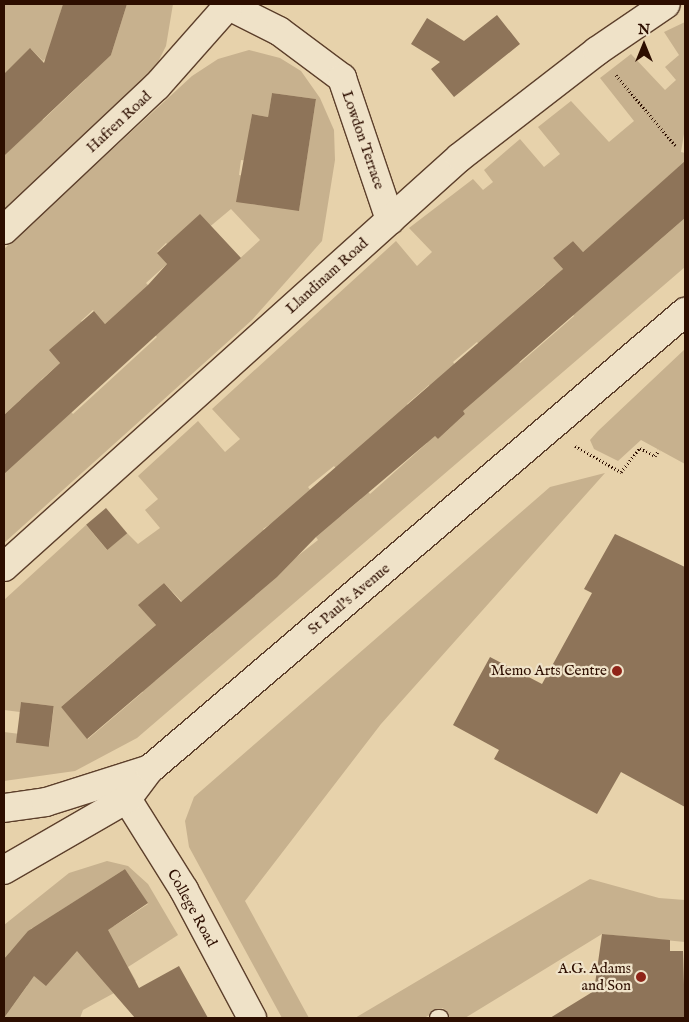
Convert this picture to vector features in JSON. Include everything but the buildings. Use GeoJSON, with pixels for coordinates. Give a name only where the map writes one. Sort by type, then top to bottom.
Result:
{"type":"FeatureCollection","features":[{"type":"Feature","properties":{"kind":"street","name":"Llandinam Road"},"geometry":{"type":"LineString","coordinates":[[4,567],[460,157],[597,51],[666,4]]}},
{"type":"Feature","properties":{"kind":"street","name":"Lowdon Terrace"},"geometry":{"type":"LineString","coordinates":[[226,5],[279,31],[342,78],[390,220]]}},
{"type":"Feature","properties":{"kind":"street","name":"Hafren Road"},"geometry":{"type":"LineString","coordinates":[[4,230],[157,86],[226,5]]}},
{"type":"Feature","properties":{"kind":"street","name":"St Paul's Avenue"},"geometry":{"type":"LineString","coordinates":[[4,870],[127,799],[150,769],[685,312]]}},
{"type":"Feature","properties":{"kind":"street"},"geometry":{"type":"LineString","coordinates":[[4,808],[46,802],[150,769]]}},
{"type":"Feature","properties":{"kind":"street","name":"College Road"},"geometry":{"type":"LineString","coordinates":[[127,799],[184,890],[252,1018]]}},
{"type":"Feature","properties":{"kind":"path"},"geometry":{"type":"LineString","coordinates":[[597,51],[675,145]]}},
{"type":"Feature","properties":{"kind":"path"},"geometry":{"type":"LineString","coordinates":[[581,449],[621,472],[640,448],[655,456],[658,450]]}},
{"type":"Feature","properties":{"kind":"shaded area"},"geometry":{"type":"Polygon","coordinates":[[[4,4],[63,4],[60,14],[111,55],[127,4],[173,4],[166,46],[155,68],[133,95],[4,219],[4,156],[32,129],[4,99],[4,4]],[[31,49],[13,89],[43,120],[86,79],[56,49],[43,61],[31,49]]]}},
{"type":"Feature","properties":{"kind":"shaded area"},"geometry":{"type":"Polygon","coordinates":[[[685,22],[685,128],[681,152],[685,153],[685,171],[680,166],[626,214],[654,245],[685,218],[685,267],[137,738],[75,771],[4,781],[4,732],[20,734],[19,743],[49,746],[54,706],[21,702],[20,712],[4,710],[4,600],[86,525],[107,550],[127,533],[138,544],[160,528],[145,510],[158,499],[138,476],[198,421],[225,452],[240,439],[212,409],[396,241],[417,266],[432,252],[409,228],[473,179],[483,190],[493,182],[484,170],[520,139],[544,167],[560,154],[538,127],[571,101],[609,142],[634,121],[600,78],[631,54],[665,90],[676,80],[665,67],[679,55],[664,32],[685,22]],[[616,223],[583,252],[573,241],[553,258],[563,269],[558,274],[586,304],[616,223]],[[545,284],[492,332],[520,363],[574,316],[545,284]],[[477,342],[453,362],[458,369],[434,391],[429,385],[407,404],[438,439],[465,414],[458,406],[505,374],[477,342]],[[401,413],[343,463],[370,494],[427,443],[401,413]],[[334,466],[308,487],[315,496],[263,529],[290,562],[318,540],[311,530],[342,515],[361,499],[334,466]],[[164,583],[139,605],[156,625],[127,650],[155,681],[212,633],[164,583]],[[115,660],[61,707],[88,739],[143,692],[115,660]]]}},
{"type":"Feature","properties":{"kind":"shaded area"},"geometry":{"type":"Polygon","coordinates":[[[249,50],[280,58],[301,71],[320,98],[334,130],[335,160],[322,241],[252,320],[4,543],[4,473],[50,428],[21,399],[4,415],[4,249],[192,76],[218,59],[249,50]],[[272,93],[268,117],[252,114],[249,132],[260,162],[241,160],[239,175],[255,178],[251,204],[299,210],[316,99],[272,93]],[[231,209],[177,254],[166,243],[157,252],[167,264],[146,283],[177,316],[260,240],[231,209]],[[126,305],[105,324],[93,310],[81,321],[92,333],[50,350],[60,363],[41,380],[73,414],[157,337],[126,305]]]}},
{"type":"Feature","properties":{"kind":"shaded area"},"geometry":{"type":"Polygon","coordinates":[[[685,349],[685,464],[641,440],[618,461],[594,449],[590,440],[598,431],[685,349]]]}},
{"type":"Feature","properties":{"kind":"shaded area"},"geometry":{"type":"Polygon","coordinates":[[[605,473],[381,724],[245,901],[309,1018],[282,1018],[189,847],[185,821],[194,797],[550,487],[605,473]]]}},
{"type":"Feature","properties":{"kind":"shaded area"},"geometry":{"type":"Polygon","coordinates":[[[107,861],[128,866],[148,884],[178,935],[128,967],[136,981],[83,1010],[80,1018],[4,1018],[27,986],[4,969],[4,925],[69,873],[107,861]],[[125,869],[58,912],[114,926],[148,904],[125,869]],[[32,928],[9,953],[68,960],[32,928]]]}},
{"type":"Feature","properties":{"kind":"shaded area"},"geometry":{"type":"Polygon","coordinates":[[[590,879],[659,898],[685,900],[685,942],[602,934],[465,1018],[450,1018],[443,1008],[424,1018],[355,1018],[590,879]]]}},
{"type":"Feature","properties":{"kind":"place","name":"Memo Arts Centre"},"geometry":{"type":"Point","coordinates":[617,671]}},
{"type":"Feature","properties":{"kind":"place","name":"A.G. Adams and Son"},"geometry":{"type":"Point","coordinates":[641,977]}}]}
